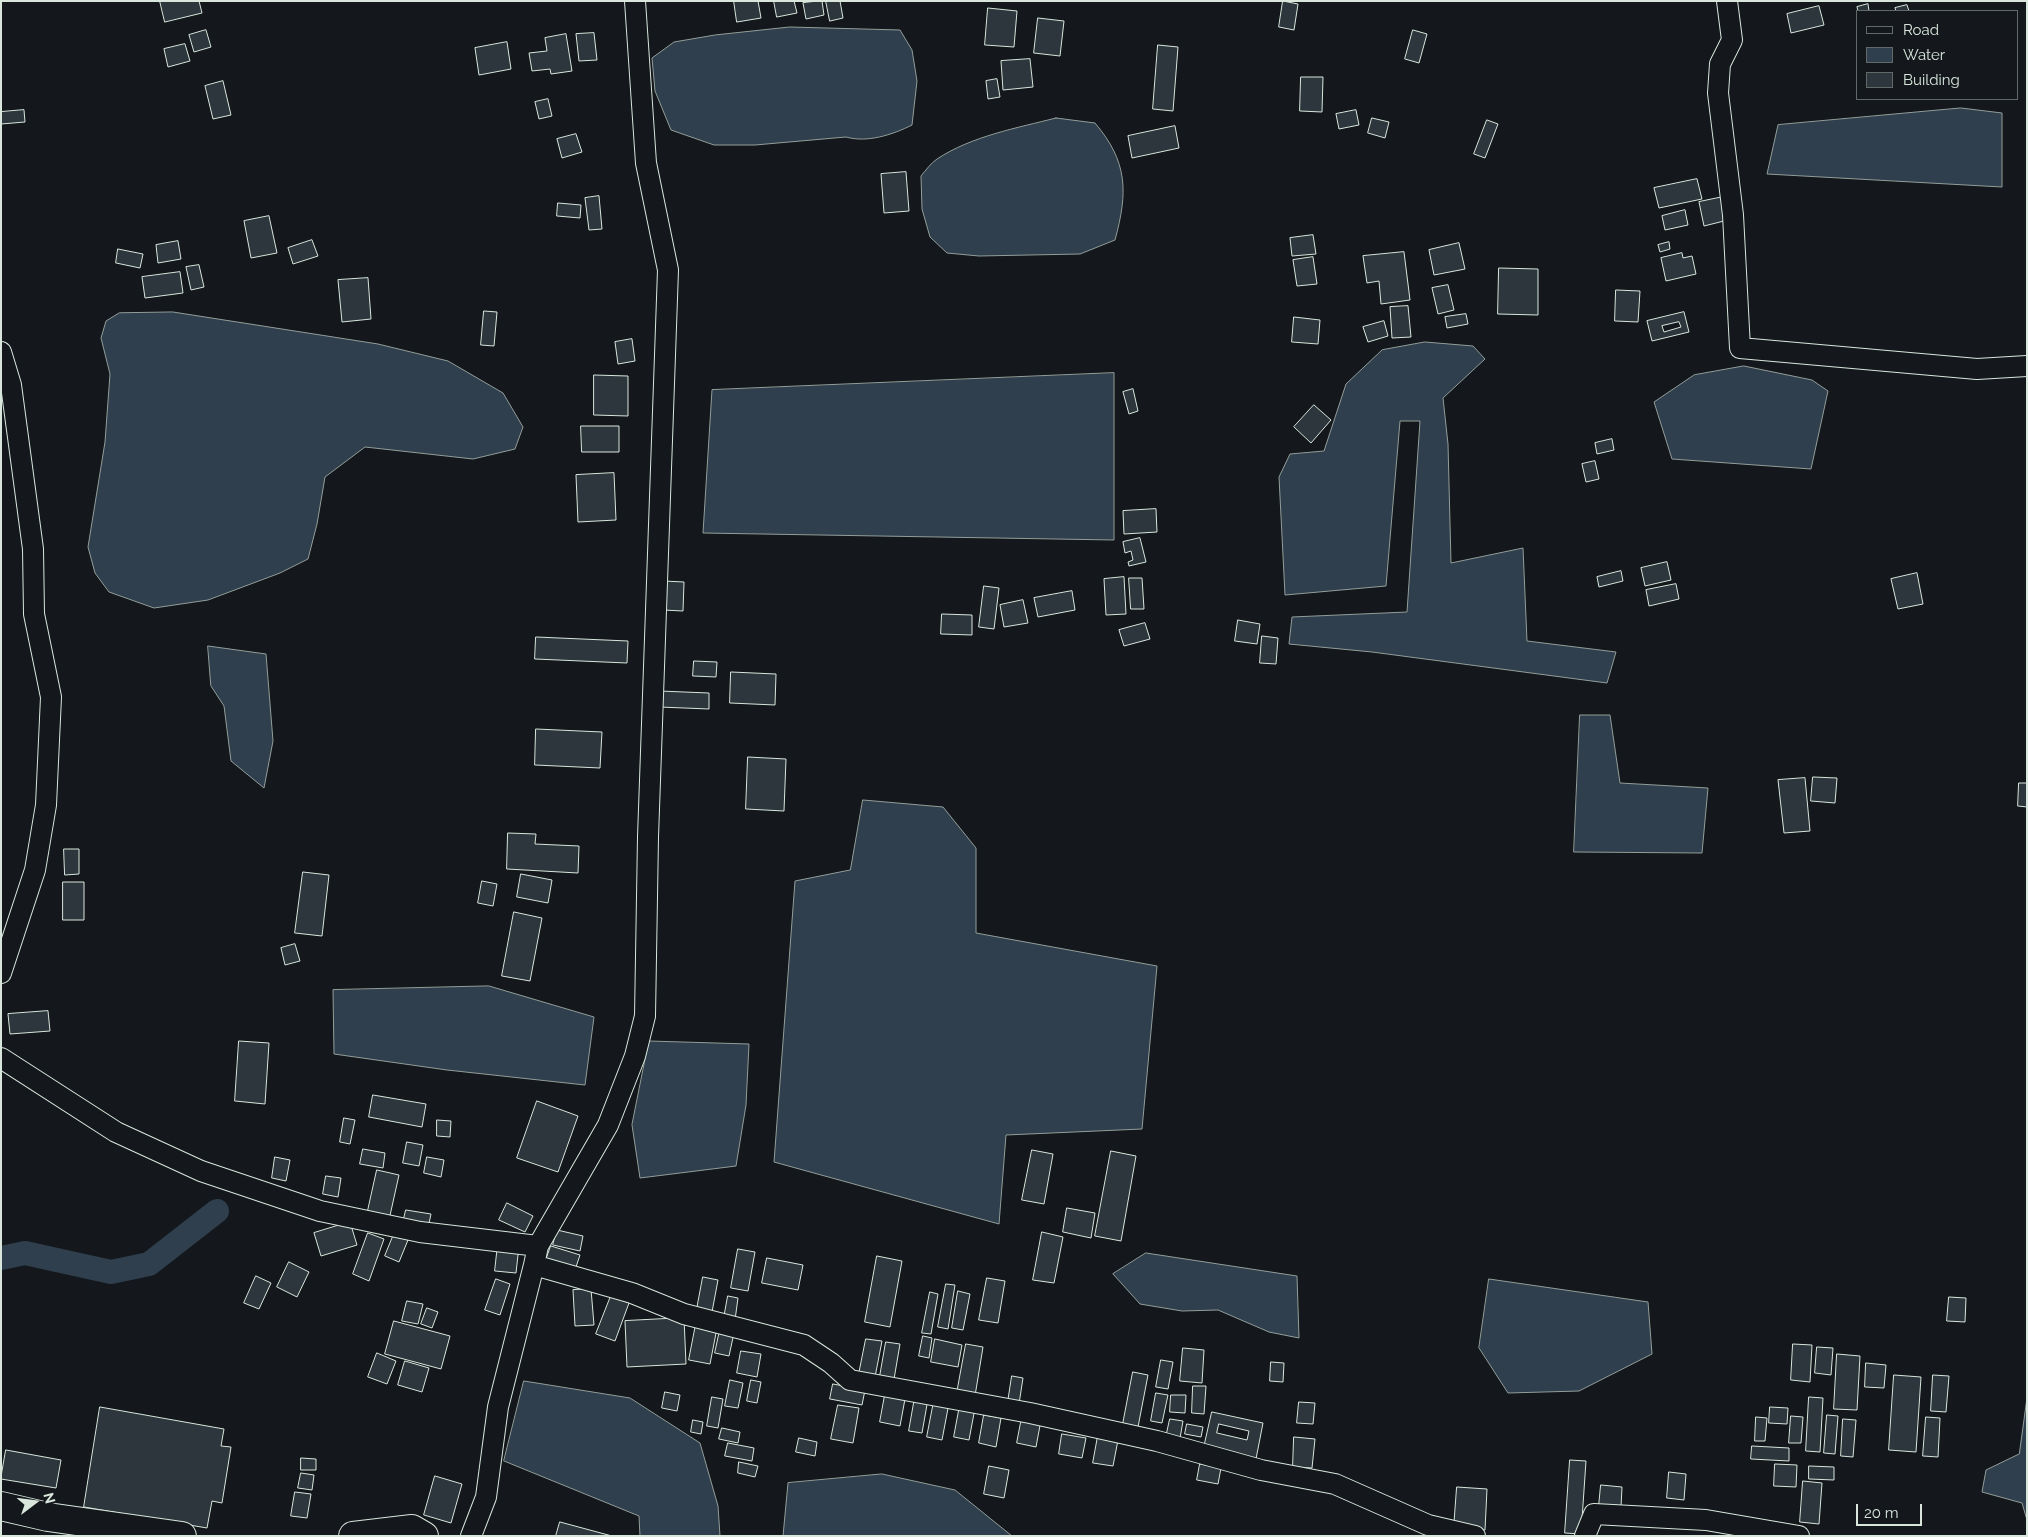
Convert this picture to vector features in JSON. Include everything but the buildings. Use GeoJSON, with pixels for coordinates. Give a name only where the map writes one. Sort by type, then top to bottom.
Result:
{"type":"FeatureCollection","features":[{"type":"Feature","properties":{"kind":"main road"},"geometry":{"type":"LineString","coordinates":[[1,1506],[48,1517],[182,1536]]}},
{"type":"Feature","properties":{"kind":"main road"},"geometry":{"type":"LineString","coordinates":[[353,1536],[412,1530],[424,1536]]}},
{"type":"Feature","properties":{"kind":"street"},"geometry":{"type":"LineString","coordinates":[[471,1536],[486,1497],[498,1406],[536,1256],[608,1125],[635,1056],[645,1016],[648,836],[668,270],[646,164],[635,1]]}},
{"type":"Feature","properties":{"kind":"street"},"geometry":{"type":"LineString","coordinates":[[1727,1],[1732,40],[1720,64],[1718,93],[1733,215],[1740,348],[1977,369],[2027,366]]}},
{"type":"Feature","properties":{"kind":"street"},"geometry":{"type":"LineString","coordinates":[[1,352],[11,385],[33,549],[34,614],[51,697],[46,805],[35,870],[1,973]]}},
{"type":"Feature","properties":{"kind":"street"},"geometry":{"type":"LineString","coordinates":[[1,1058],[116,1132],[201,1171],[320,1211],[536,1256],[684,1314],[804,1345],[831,1363],[850,1380],[1030,1413],[1157,1441],[1261,1470],[1335,1484],[1428,1525],[1475,1536]]}},
{"type":"Feature","properties":{"kind":"street"},"geometry":{"type":"LineString","coordinates":[[1585,1536],[1594,1514],[1706,1520],[1799,1536]]}},
{"type":"Feature","properties":{"kind":"water"},"geometry":{"type":"Polygon","coordinates":[[[790,27],[900,30],[912,50],[917,81],[912,125],[888,135],[871,138],[854,139],[846,137],[755,145],[714,145],[671,130],[655,91],[652,58],[674,42],[715,35],[790,27]]]}},
{"type":"Feature","properties":{"kind":"water"},"geometry":{"type":"Polygon","coordinates":[[[1961,108],[2002,113],[2002,187],[1767,174],[1778,125],[1961,108]]]}},
{"type":"Feature","properties":{"kind":"water"},"geometry":{"type":"Polygon","coordinates":[[[1056,118],[1095,123],[1114,151],[1122,178],[1123,192],[1115,240],[1080,254],[979,256],[947,253],[930,237],[922,209],[921,176],[937,159],[965,144],[1056,118]]]}},
{"type":"Feature","properties":{"kind":"water"},"geometry":{"type":"Polygon","coordinates":[[[173,312],[378,344],[448,361],[503,393],[523,427],[515,449],[473,459],[365,447],[325,477],[317,524],[308,559],[280,573],[208,600],[154,608],[109,592],[95,573],[88,547],[105,442],[110,374],[101,338],[106,321],[119,313],[173,312]]]}},
{"type":"Feature","properties":{"kind":"water"},"geometry":{"type":"Polygon","coordinates":[[[1425,342],[1473,346],[1485,359],[1443,398],[1448,444],[1451,563],[1523,548],[1527,641],[1616,652],[1607,683],[1372,652],[1289,644],[1292,617],[1407,612],[1420,421],[1400,421],[1386,586],[1285,595],[1279,477],[1290,454],[1324,451],[1346,384],[1382,350],[1425,342]]]}},
{"type":"Feature","properties":{"kind":"water"},"geometry":{"type":"Polygon","coordinates":[[[1744,366],[1812,380],[1828,391],[1811,469],[1672,459],[1654,402],[1694,375],[1744,366]]]}},
{"type":"Feature","properties":{"kind":"water"},"geometry":{"type":"Polygon","coordinates":[[[1114,373],[1114,540],[703,533],[712,390],[1114,373]]]}},
{"type":"Feature","properties":{"kind":"water"},"geometry":{"type":"Polygon","coordinates":[[[208,646],[266,654],[273,741],[264,788],[231,761],[224,706],[211,686],[208,646]]]}},
{"type":"Feature","properties":{"kind":"water"},"geometry":{"type":"Polygon","coordinates":[[[1580,715],[1610,715],[1620,783],[1708,788],[1702,853],[1574,852],[1580,715]]]}},
{"type":"Feature","properties":{"kind":"water"},"geometry":{"type":"Polygon","coordinates":[[[863,800],[943,807],[976,848],[976,933],[1157,966],[1142,1129],[1006,1135],[999,1224],[774,1162],[795,881],[850,870],[863,800]]]}},
{"type":"Feature","properties":{"kind":"water"},"geometry":{"type":"Polygon","coordinates":[[[489,986],[594,1017],[585,1085],[447,1070],[334,1054],[333,990],[489,986]]]}},
{"type":"Feature","properties":{"kind":"water"},"geometry":{"type":"Polygon","coordinates":[[[649,1041],[749,1044],[746,1105],[736,1166],[640,1178],[632,1125],[649,1041]]]}},
{"type":"Feature","properties":{"kind":"water"},"geometry":{"type":"Polygon","coordinates":[[[1146,1253],[1297,1276],[1299,1338],[1269,1332],[1218,1310],[1182,1311],[1140,1304],[1113,1274],[1146,1253]]]}},
{"type":"Feature","properties":{"kind":"water"},"geometry":{"type":"Polygon","coordinates":[[[1489,1279],[1648,1302],[1652,1354],[1579,1391],[1508,1393],[1479,1348],[1489,1279]]]}},
{"type":"Feature","properties":{"kind":"water"},"geometry":{"type":"Polygon","coordinates":[[[524,1381],[630,1398],[700,1443],[718,1506],[720,1536],[640,1536],[639,1516],[504,1461],[524,1381]]]}},
{"type":"Feature","properties":{"kind":"water"},"geometry":{"type":"Polygon","coordinates":[[[2027,1398],[2027,1520],[2022,1503],[1982,1492],[1986,1470],[2019,1454],[2027,1398]]]}},
{"type":"Feature","properties":{"kind":"water"},"geometry":{"type":"Polygon","coordinates":[[[882,1474],[955,1490],[1012,1536],[783,1536],[788,1483],[882,1474]]]}},
{"type":"Feature","properties":{"kind":"waterway"},"geometry":{"type":"LineString","coordinates":[[1,1258],[25,1253],[111,1272],[149,1264],[217,1211]]}}]}
